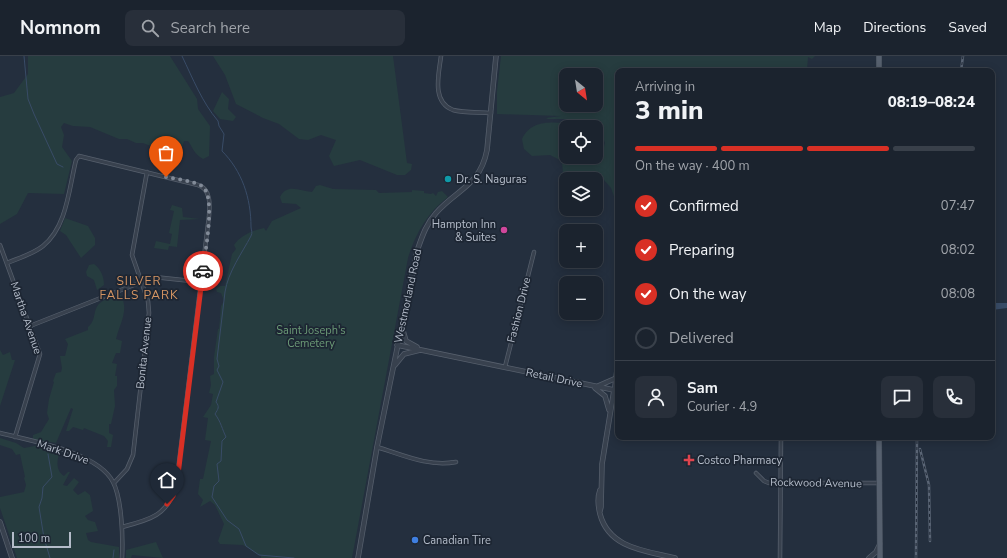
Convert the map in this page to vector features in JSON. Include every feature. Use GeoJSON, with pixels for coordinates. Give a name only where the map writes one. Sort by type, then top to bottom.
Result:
{"type":"FeatureCollection","features":[{"type":"Feature","properties":{"kind":"main road"},"geometry":{"type":"LineString","coordinates":[[880,56],[880,68]]}},
{"type":"Feature","properties":{"kind":"main road"},"geometry":{"type":"LineString","coordinates":[[879,440],[880,558]]}},
{"type":"Feature","properties":{"kind":"street"},"geometry":{"type":"LineString","coordinates":[[441,56],[438,91],[443,102],[452,110],[491,113]]}},
{"type":"Feature","properties":{"kind":"street","name":"Westmorland Road"},"geometry":{"type":"LineString","coordinates":[[358,558],[377,447],[417,251],[426,227],[437,211],[462,192],[479,173],[486,152],[496,56]]}},
{"type":"Feature","properties":{"kind":"street"},"geometry":{"type":"LineString","coordinates":[[7,263],[37,250],[53,236],[62,217],[78,157],[202,186],[208,194],[209,216],[178,478],[174,492],[166,507],[157,515],[145,521],[122,527]]}},
{"type":"Feature","properties":{"kind":"street","name":"Bonita Avenue"},"geometry":{"type":"LineString","coordinates":[[114,483],[128,467],[133,452],[149,310],[133,259],[133,249],[147,172]]}},
{"type":"Feature","properties":{"kind":"street","name":"Martha Avenue"},"geometry":{"type":"LineString","coordinates":[[0,245],[40,352],[40,357],[15,437]]}},
{"type":"Feature","properties":{"kind":"street","name":"Fashion Drive"},"geometry":{"type":"LineString","coordinates":[[505,368],[534,252]]}},
{"type":"Feature","properties":{"kind":"street"},"geometry":{"type":"LineString","coordinates":[[30,326],[141,282],[158,277],[201,282]]}},
{"type":"Feature","properties":{"kind":"street"},"geometry":{"type":"LineString","coordinates":[[401,324],[406,341],[422,350]]}},
{"type":"Feature","properties":{"kind":"street","name":"Retail Drive"},"geometry":{"type":"LineString","coordinates":[[397,345],[614,390]]}},
{"type":"Feature","properties":{"kind":"street"},"geometry":{"type":"LineString","coordinates":[[392,371],[404,354],[422,350]]}},
{"type":"Feature","properties":{"kind":"street"},"geometry":{"type":"LineString","coordinates":[[615,374],[614,390],[602,464],[600,511],[608,530],[622,544],[675,558]]}},
{"type":"Feature","properties":{"kind":"street"},"geometry":{"type":"LineString","coordinates":[[594,386],[600,386],[614,379]]}},
{"type":"Feature","properties":{"kind":"street"},"geometry":{"type":"LineString","coordinates":[[594,386],[606,396],[610,414]]}},
{"type":"Feature","properties":{"kind":"street","name":"Mark Drive"},"geometry":{"type":"LineString","coordinates":[[0,433],[68,451],[86,458],[104,470],[114,483]]}},
{"type":"Feature","properties":{"kind":"street"},"geometry":{"type":"LineString","coordinates":[[780,558],[781,440]]}},
{"type":"Feature","properties":{"kind":"street"},"geometry":{"type":"LineString","coordinates":[[377,447],[423,462],[438,464],[456,462]]}},
{"type":"Feature","properties":{"kind":"street","name":"Rockwood Avenue"},"geometry":{"type":"LineString","coordinates":[[756,473],[765,482],[880,483]]}},
{"type":"Feature","properties":{"kind":"street"},"geometry":{"type":"LineString","coordinates":[[114,483],[122,527],[122,558]]}},
{"type":"Feature","properties":{"kind":"street"},"geometry":{"type":"LineString","coordinates":[[0,522],[12,558]]}},
{"type":"Feature","properties":{"kind":"street"},"geometry":{"type":"LineString","coordinates":[[869,558],[876,552],[880,544]]}},
{"type":"Feature","properties":{"kind":"green space"},"geometry":{"type":"Polygon","coordinates":[[[28,56],[170,56],[197,99],[198,109],[210,126],[209,156],[203,159],[200,157],[188,141],[184,141],[182,148],[171,149],[166,152],[143,143],[136,143],[127,139],[119,139],[90,127],[73,126],[64,123],[61,127],[64,135],[62,147],[72,161],[64,194],[28,193],[17,214],[0,224],[0,97],[14,93],[28,74],[28,56]]]}},
{"type":"Feature","properties":{"kind":"green space"},"geometry":{"type":"Polygon","coordinates":[[[213,56],[393,56],[407,163],[412,164],[411,170],[405,175],[397,175],[360,160],[334,166],[329,156],[336,140],[321,135],[308,140],[299,139],[279,124],[263,118],[236,104],[225,75],[213,56]]]}},
{"type":"Feature","properties":{"kind":"green space"},"geometry":{"type":"Polygon","coordinates":[[[501,56],[815,56],[812,59],[808,57],[807,68],[615,68],[615,199],[611,188],[604,180],[603,181],[603,172],[563,172],[562,164],[603,164],[603,150],[605,143],[603,138],[603,120],[546,118],[561,116],[497,114],[497,91],[501,56]]]}},
{"type":"Feature","properties":{"kind":"green space"},"geometry":{"type":"Polygon","coordinates":[[[222,92],[229,99],[228,109],[236,117],[233,121],[220,119],[213,111],[222,92]]]}},
{"type":"Feature","properties":{"kind":"green space"},"geometry":{"type":"Polygon","coordinates":[[[559,123],[559,160],[550,155],[532,156],[524,149],[522,139],[526,132],[539,124],[559,123]]]}},
{"type":"Feature","properties":{"kind":"green space","name":"Saint Joseph's Cemetery"},"geometry":{"type":"Polygon","coordinates":[[[320,185],[333,189],[376,190],[379,193],[412,192],[412,190],[424,191],[424,193],[433,193],[436,196],[438,192],[442,191],[448,197],[434,209],[423,224],[414,240],[408,258],[352,558],[261,558],[261,556],[243,545],[220,544],[218,541],[224,524],[215,505],[210,501],[200,507],[203,500],[198,494],[200,479],[203,479],[211,441],[205,440],[208,418],[203,417],[211,405],[213,394],[209,393],[211,385],[210,376],[214,374],[214,357],[221,306],[224,301],[221,293],[217,292],[216,289],[220,286],[225,286],[232,254],[236,249],[234,245],[243,236],[264,228],[266,231],[272,221],[301,208],[296,204],[282,203],[280,197],[286,190],[294,189],[312,192],[316,186],[320,185]]]}},
{"type":"Feature","properties":{"kind":"green space"},"geometry":{"type":"Polygon","coordinates":[[[172,205],[182,208],[183,217],[200,219],[180,220],[177,247],[169,246],[168,250],[154,248],[156,241],[170,244],[172,234],[169,233],[174,211],[170,210],[172,205]]]}},
{"type":"Feature","properties":{"kind":"green space"},"geometry":{"type":"Polygon","coordinates":[[[65,218],[88,226],[95,238],[95,245],[81,258],[66,235],[60,231],[65,218]]]}},
{"type":"Feature","properties":{"kind":"green space"},"geometry":{"type":"Polygon","coordinates":[[[94,264],[103,276],[104,282],[104,285],[97,290],[94,280],[87,276],[86,272],[89,265],[94,264]]]}},
{"type":"Feature","properties":{"kind":"green space"},"geometry":{"type":"Polygon","coordinates":[[[121,295],[124,312],[116,339],[122,341],[120,353],[116,353],[112,363],[117,364],[115,376],[117,376],[117,386],[114,390],[115,406],[111,424],[109,424],[109,433],[113,435],[111,447],[107,447],[108,441],[104,436],[84,428],[83,430],[73,427],[69,431],[66,431],[73,409],[71,408],[56,443],[33,439],[33,435],[41,432],[49,419],[47,413],[53,381],[56,373],[61,372],[62,368],[60,356],[65,356],[68,344],[65,339],[88,330],[88,327],[93,321],[96,309],[100,303],[107,299],[121,295]]]}},
{"type":"Feature","properties":{"kind":"green space"},"geometry":{"type":"Polygon","coordinates":[[[0,350],[3,355],[10,352],[12,360],[15,360],[0,406],[0,350]]]}},
{"type":"Feature","properties":{"kind":"green space"},"geometry":{"type":"Polygon","coordinates":[[[0,438],[16,443],[24,448],[40,445],[60,451],[58,461],[59,471],[64,476],[70,472],[63,485],[67,486],[74,478],[79,482],[73,490],[78,495],[85,491],[90,495],[93,511],[85,516],[88,520],[95,522],[98,531],[86,533],[88,540],[91,542],[119,547],[119,558],[17,558],[0,508],[0,497],[24,492],[26,485],[25,477],[20,454],[16,455],[12,449],[0,445],[0,438]]]}},
{"type":"Feature","properties":{"kind":"green space"},"geometry":{"type":"Polygon","coordinates":[[[156,542],[163,558],[132,555],[131,558],[126,558],[126,550],[156,542]]]}},
{"type":"Feature","properties":{"kind":"water"},"geometry":{"type":"Polygon","coordinates":[[[995,303],[1007,303],[1007,308],[995,310],[995,303]]]}},
{"type":"Feature","properties":{"kind":"waterway"},"geometry":{"type":"LineString","coordinates":[[24,56],[28,99],[57,164],[63,167]]}},
{"type":"Feature","properties":{"kind":"waterway"},"geometry":{"type":"LineString","coordinates":[[182,56],[202,98],[218,121],[224,134],[222,151],[235,167],[240,176],[247,195],[251,216],[251,236],[232,270],[225,292],[217,359],[219,366],[217,370],[223,382],[216,402],[218,408],[215,414],[226,437],[222,441],[221,461],[217,464],[219,481],[214,486],[212,497],[227,520],[239,529],[246,546],[259,555],[294,558]]}},
{"type":"Feature","properties":{"kind":"waterway"},"geometry":{"type":"LineString","coordinates":[[48,454],[52,477],[43,487],[39,507],[44,538],[50,558]]}},
{"type":"Feature","properties":{"kind":"waterway"},"geometry":{"type":"LineString","coordinates":[[113,558],[114,550]]}},
{"type":"Feature","properties":{"kind":"railway"},"geometry":{"type":"LineString","coordinates":[[961,68],[963,56]]}},
{"type":"Feature","properties":{"kind":"railway"},"geometry":{"type":"LineString","coordinates":[[916,558],[917,440]]}},
{"type":"Feature","properties":{"kind":"railway"},"geometry":{"type":"LineString","coordinates":[[920,449],[929,485],[930,541]]}},
{"type":"Feature","properties":{"kind":"way so far"},"geometry":{"type":"LineString","coordinates":[[166,177],[202,186],[208,194],[209,216],[203,271]]}},
{"type":"Feature","properties":{"kind":"place","name":"Dr. S. Naguras"},"geometry":{"type":"Point","coordinates":[448,179]}},
{"type":"Feature","properties":{"kind":"place","name":"Hampton Inn & Suites"},"geometry":{"type":"Point","coordinates":[504,230]}},
{"type":"Feature","properties":{"kind":"place","name":"Costco Pharmacy"},"geometry":{"type":"Point","coordinates":[689,460]}},
{"type":"Feature","properties":{"kind":"place","name":"Canadian Tire"},"geometry":{"type":"Point","coordinates":[415,540]}},
{"type":"Feature","properties":{"kind":"district","name":"SILVER FALLS PARK"},"geometry":{"type":"Point","coordinates":[139,288]}},
{"type":"Feature","properties":{"kind":"route"},"geometry":{"type":"LineString","coordinates":[[167,504],[173,496],[177,483],[203,271]]}}]}
